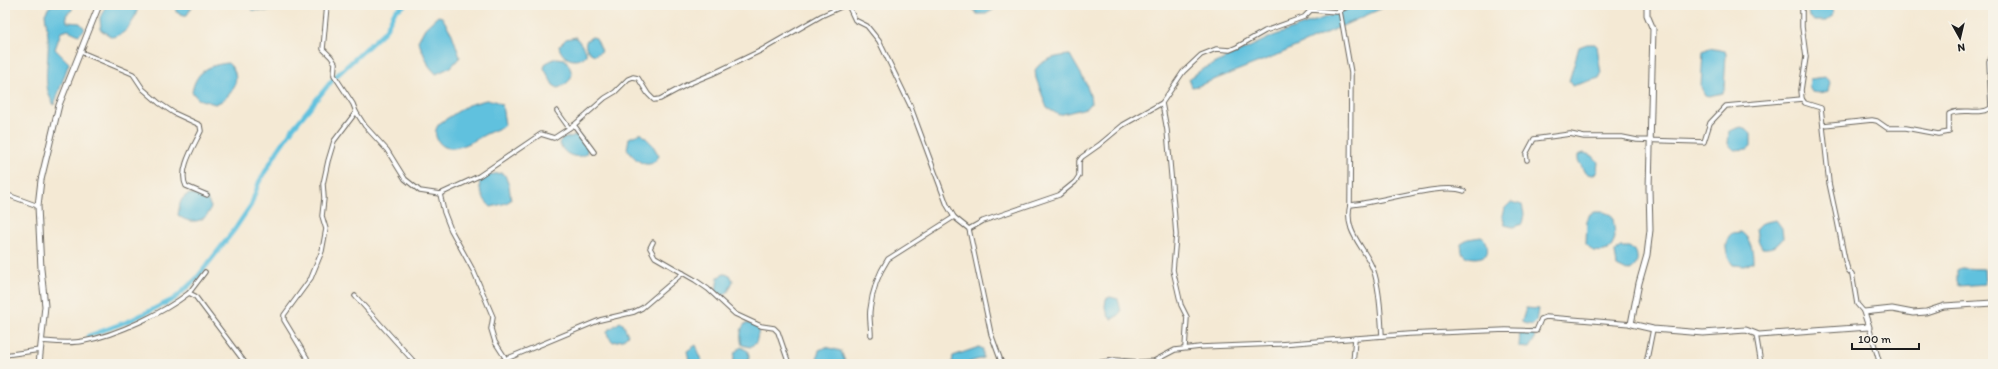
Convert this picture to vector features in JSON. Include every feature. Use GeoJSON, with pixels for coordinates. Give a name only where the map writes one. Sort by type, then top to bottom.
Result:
{"type":"FeatureCollection","features":[{"type":"Feature","properties":{"kind":"street"},"geometry":{"type":"LineString","coordinates":[[39,364],[45,306],[41,269],[38,206],[41,180],[59,105],[100,5]]}},
{"type":"Feature","properties":{"kind":"street"},"geometry":{"type":"LineString","coordinates":[[327,5],[323,49],[335,63],[334,75],[356,112],[365,126],[387,150],[405,179],[420,191],[440,194],[479,176],[541,134],[554,138],[574,125],[605,98],[615,92],[628,79],[633,77],[638,78],[648,94],[654,100],[660,100],[697,79],[712,74],[760,51],[822,16],[845,5]]}},
{"type":"Feature","properties":{"kind":"street"},"geometry":{"type":"LineString","coordinates":[[848,5],[855,20],[867,26],[879,41],[910,105],[947,205],[954,217],[970,229],[991,334],[1002,364]]}},
{"type":"Feature","properties":{"kind":"street"},"geometry":{"type":"LineString","coordinates":[[1310,5],[1311,10]]}},
{"type":"Feature","properties":{"kind":"street"},"geometry":{"type":"LineString","coordinates":[[1311,10],[1323,12],[1340,11],[1350,5]]}},
{"type":"Feature","properties":{"kind":"street"},"geometry":{"type":"LineString","coordinates":[[1632,324],[1639,283],[1647,255],[1650,230],[1648,188],[1651,140],[1653,29],[1647,15],[1647,5]]}},
{"type":"Feature","properties":{"kind":"street"},"geometry":{"type":"LineString","coordinates":[[1802,5],[1802,28],[1806,57],[1801,90],[1802,99],[1805,103],[1821,108],[1829,183],[1845,260],[1848,270],[1852,274],[1856,304],[1864,312],[1880,364]]}},
{"type":"Feature","properties":{"kind":"street"},"geometry":{"type":"LineString","coordinates":[[970,229],[983,221],[1060,195],[1075,182],[1079,176],[1079,161],[1082,157],[1123,125],[1162,103],[1183,72],[1201,54],[1216,49],[1230,50],[1265,31],[1304,17],[1311,10]]}},
{"type":"Feature","properties":{"kind":"street"},"geometry":{"type":"LineString","coordinates":[[1340,11],[1351,73],[1350,205],[1348,216],[1350,228],[1366,253],[1375,274],[1381,312],[1382,336]]}},
{"type":"Feature","properties":{"kind":"street"},"geometry":{"type":"LineString","coordinates":[[81,52],[133,74],[143,89],[160,103],[174,113],[200,125],[201,131],[185,169],[183,180],[186,186],[208,196]]}},
{"type":"Feature","properties":{"kind":"street"},"geometry":{"type":"LineString","coordinates":[[1824,125],[1872,120],[1877,121],[1887,128],[1906,128],[1938,134],[1949,132],[1949,114],[1956,112],[1986,110],[1990,108],[1989,61],[1993,54]]}},
{"type":"Feature","properties":{"kind":"street"},"geometry":{"type":"LineString","coordinates":[[1527,160],[1526,154],[1530,144],[1538,138],[1570,134],[1584,137],[1622,137],[1636,140],[1704,142],[1710,123],[1726,106],[1802,99]]}},
{"type":"Feature","properties":{"kind":"street"},"geometry":{"type":"LineString","coordinates":[[1162,103],[1167,130],[1176,236],[1173,270],[1181,305],[1187,317],[1185,348]]}},
{"type":"Feature","properties":{"kind":"street"},"geometry":{"type":"LineString","coordinates":[[557,111],[569,128]]}},
{"type":"Feature","properties":{"kind":"street"},"geometry":{"type":"LineString","coordinates":[[306,364],[307,358],[284,320],[284,315],[311,278],[322,251],[326,229],[322,216],[324,198],[322,184],[334,142],[356,112]]}},
{"type":"Feature","properties":{"kind":"street"},"geometry":{"type":"LineString","coordinates":[[574,125],[594,152]]}},
{"type":"Feature","properties":{"kind":"street"},"geometry":{"type":"LineString","coordinates":[[1350,205],[1372,203],[1423,191],[1452,189],[1464,191]]}},
{"type":"Feature","properties":{"kind":"street"},"geometry":{"type":"LineString","coordinates":[[5,194],[38,206]]}},
{"type":"Feature","properties":{"kind":"street"},"geometry":{"type":"LineString","coordinates":[[440,194],[444,212],[451,230],[474,272],[493,317],[491,329],[495,342],[506,359]]}},
{"type":"Feature","properties":{"kind":"street"},"geometry":{"type":"LineString","coordinates":[[871,335],[870,311],[876,284],[885,264],[896,254],[954,217]]}},
{"type":"Feature","properties":{"kind":"street"},"geometry":{"type":"LineString","coordinates":[[653,242],[650,248],[655,257],[708,289],[735,314],[761,326],[774,328],[778,332],[789,364]]}},
{"type":"Feature","properties":{"kind":"street"},"geometry":{"type":"LineString","coordinates":[[41,341],[72,342],[99,337],[169,308],[189,293],[205,272]]}},
{"type":"Feature","properties":{"kind":"street"},"geometry":{"type":"LineString","coordinates":[[494,364],[600,320],[634,312],[642,308],[683,273]]}},
{"type":"Feature","properties":{"kind":"street"},"geometry":{"type":"LineString","coordinates":[[189,293],[200,302],[246,364]]}},
{"type":"Feature","properties":{"kind":"street"},"geometry":{"type":"LineString","coordinates":[[355,296],[416,364]]}},
{"type":"Feature","properties":{"kind":"street"},"geometry":{"type":"LineString","coordinates":[[1864,312],[1892,309],[1913,313],[1926,312],[1944,306],[1993,303]]}},
{"type":"Feature","properties":{"kind":"street"},"geometry":{"type":"LineString","coordinates":[[1090,364],[1115,360],[1139,362],[1154,361],[1175,350],[1185,348],[1382,336],[1506,330],[1536,331],[1541,319],[1546,317],[1632,324],[1653,329],[1703,333],[1746,330],[1756,334],[1782,335],[1869,327]]}},
{"type":"Feature","properties":{"kind":"street"},"geometry":{"type":"LineString","coordinates":[[1646,364],[1653,329]]}},
{"type":"Feature","properties":{"kind":"street"},"geometry":{"type":"LineString","coordinates":[[1756,334],[1761,364]]}},
{"type":"Feature","properties":{"kind":"street"},"geometry":{"type":"LineString","coordinates":[[1353,364],[1355,338]]}},
{"type":"Feature","properties":{"kind":"street"},"geometry":{"type":"LineString","coordinates":[[5,355],[40,350]]}},
{"type":"Feature","properties":{"kind":"water"},"geometry":{"type":"Polygon","coordinates":[[[53,5],[72,5],[72,10],[66,15],[67,22],[80,23],[85,29],[79,35],[68,30],[61,32],[55,49],[69,63],[54,105],[47,86],[48,42],[45,14],[49,7],[53,5]]]}},
{"type":"Feature","properties":{"kind":"water"},"geometry":{"type":"Polygon","coordinates":[[[106,5],[139,5],[133,21],[127,30],[112,37],[101,30],[100,18],[106,5]]]}},
{"type":"Feature","properties":{"kind":"water"},"geometry":{"type":"Polygon","coordinates":[[[176,5],[193,5],[187,15],[184,15],[176,12],[176,5]]]}},
{"type":"Feature","properties":{"kind":"water"},"geometry":{"type":"Polygon","coordinates":[[[247,5],[276,5],[274,9],[266,11],[252,10],[247,5]]]}},
{"type":"Feature","properties":{"kind":"water"},"geometry":{"type":"Polygon","coordinates":[[[971,5],[996,5],[996,8],[986,14],[977,14],[971,5]]]}},
{"type":"Feature","properties":{"kind":"water"},"geometry":{"type":"Polygon","coordinates":[[[1360,5],[1389,5],[1282,53],[1192,87],[1189,79],[1201,70],[1273,36],[1360,5]]]}},
{"type":"Feature","properties":{"kind":"water"},"geometry":{"type":"Polygon","coordinates":[[[1807,5],[1834,5],[1832,16],[1826,21],[1814,21],[1809,17],[1807,5]]]}},
{"type":"Feature","properties":{"kind":"water"},"geometry":{"type":"Polygon","coordinates":[[[438,16],[442,17],[452,34],[460,57],[451,67],[436,74],[429,66],[418,41],[425,28],[438,16]]]}},
{"type":"Feature","properties":{"kind":"water"},"geometry":{"type":"Polygon","coordinates":[[[576,37],[586,51],[586,55],[578,60],[574,60],[566,57],[560,51],[559,46],[566,39],[576,37]]]}},
{"type":"Feature","properties":{"kind":"water"},"geometry":{"type":"Polygon","coordinates":[[[592,37],[596,38],[602,51],[595,55],[588,51],[586,47],[587,40],[592,37]]]}},
{"type":"Feature","properties":{"kind":"water"},"geometry":{"type":"Polygon","coordinates":[[[1587,44],[1595,44],[1597,46],[1601,74],[1599,78],[1572,86],[1569,81],[1579,47],[1587,44]]]}},
{"type":"Feature","properties":{"kind":"water"},"geometry":{"type":"Polygon","coordinates":[[[1709,48],[1725,51],[1726,54],[1724,90],[1722,93],[1709,96],[1705,95],[1701,87],[1703,51],[1709,48]]]}},
{"type":"Feature","properties":{"kind":"water"},"geometry":{"type":"Polygon","coordinates":[[[1070,55],[1089,91],[1091,104],[1086,108],[1059,115],[1047,108],[1036,78],[1035,70],[1042,63],[1055,57],[1070,55]]]}},
{"type":"Feature","properties":{"kind":"water"},"geometry":{"type":"Polygon","coordinates":[[[556,58],[565,59],[571,73],[570,80],[558,88],[553,85],[544,68],[546,63],[556,58]]]}},
{"type":"Feature","properties":{"kind":"water"},"geometry":{"type":"Polygon","coordinates":[[[228,63],[233,69],[236,81],[231,93],[215,104],[198,99],[192,92],[200,74],[204,70],[215,65],[228,63]]]}},
{"type":"Feature","properties":{"kind":"water"},"geometry":{"type":"Polygon","coordinates":[[[1826,77],[1830,83],[1828,91],[1820,93],[1812,92],[1809,87],[1810,79],[1826,77]]]}},
{"type":"Feature","properties":{"kind":"water"},"geometry":{"type":"Polygon","coordinates":[[[486,100],[495,101],[502,105],[505,125],[460,147],[447,148],[441,145],[436,135],[437,128],[440,123],[468,105],[486,100]]]}},
{"type":"Feature","properties":{"kind":"water"},"geometry":{"type":"Polygon","coordinates":[[[1741,127],[1747,129],[1751,133],[1751,146],[1747,149],[1734,150],[1728,144],[1729,131],[1741,127]]]}},
{"type":"Feature","properties":{"kind":"water"},"geometry":{"type":"Polygon","coordinates":[[[641,133],[652,144],[659,156],[651,164],[638,161],[627,149],[629,138],[641,133]]]}},
{"type":"Feature","properties":{"kind":"water"},"geometry":{"type":"Polygon","coordinates":[[[578,135],[582,137],[588,148],[586,154],[582,156],[574,156],[566,153],[559,142],[562,139],[578,135]]]}},
{"type":"Feature","properties":{"kind":"water"},"geometry":{"type":"Polygon","coordinates":[[[1584,153],[1593,156],[1598,162],[1597,172],[1592,175],[1585,173],[1578,160],[1578,155],[1584,153]]]}},
{"type":"Feature","properties":{"kind":"water"},"geometry":{"type":"Polygon","coordinates":[[[501,173],[505,175],[509,186],[511,200],[491,207],[482,194],[480,179],[488,175],[501,173]]]}},
{"type":"Feature","properties":{"kind":"water"},"geometry":{"type":"Polygon","coordinates":[[[190,194],[206,197],[211,207],[206,216],[197,221],[187,220],[178,215],[182,199],[186,195],[190,194]]]}},
{"type":"Feature","properties":{"kind":"water"},"geometry":{"type":"Polygon","coordinates":[[[1511,202],[1522,205],[1524,214],[1522,224],[1513,227],[1505,225],[1502,215],[1504,209],[1511,202]]]}},
{"type":"Feature","properties":{"kind":"water"},"geometry":{"type":"Polygon","coordinates":[[[1594,212],[1604,212],[1611,215],[1613,219],[1615,232],[1613,243],[1607,250],[1601,252],[1593,251],[1586,244],[1587,220],[1590,214],[1594,212]]]}},
{"type":"Feature","properties":{"kind":"water"},"geometry":{"type":"Polygon","coordinates":[[[1776,220],[1782,228],[1783,238],[1774,246],[1762,248],[1758,240],[1756,229],[1762,223],[1776,220]]]}},
{"type":"Feature","properties":{"kind":"water"},"geometry":{"type":"Polygon","coordinates":[[[1741,232],[1749,241],[1753,253],[1753,262],[1745,266],[1733,265],[1728,257],[1726,249],[1727,241],[1732,233],[1741,232]]]}},
{"type":"Feature","properties":{"kind":"water"},"geometry":{"type":"Polygon","coordinates":[[[1481,237],[1487,244],[1487,254],[1476,258],[1464,255],[1462,252],[1461,243],[1468,239],[1481,237]]]}},
{"type":"Feature","properties":{"kind":"water"},"geometry":{"type":"Polygon","coordinates":[[[1620,247],[1629,247],[1636,252],[1636,264],[1630,270],[1627,271],[1617,266],[1615,252],[1620,247]]]}},
{"type":"Feature","properties":{"kind":"water"},"geometry":{"type":"Polygon","coordinates":[[[1961,268],[1984,269],[1985,284],[1959,286],[1957,282],[1957,270],[1961,268]]]}},
{"type":"Feature","properties":{"kind":"water"},"geometry":{"type":"Polygon","coordinates":[[[724,274],[730,275],[733,281],[728,292],[723,296],[716,291],[718,277],[724,274]]]}},
{"type":"Feature","properties":{"kind":"water"},"geometry":{"type":"Polygon","coordinates":[[[1110,297],[1118,299],[1121,311],[1119,315],[1112,319],[1109,317],[1105,307],[1106,299],[1110,297]]]}},
{"type":"Feature","properties":{"kind":"water"},"geometry":{"type":"Polygon","coordinates":[[[1526,308],[1538,309],[1536,322],[1533,325],[1523,323],[1522,321],[1526,308]]]}},
{"type":"Feature","properties":{"kind":"water"},"geometry":{"type":"Polygon","coordinates":[[[620,322],[623,324],[628,335],[622,340],[613,342],[608,336],[607,331],[620,322]]]}},
{"type":"Feature","properties":{"kind":"water"},"geometry":{"type":"Polygon","coordinates":[[[746,323],[755,325],[759,330],[756,343],[750,347],[742,345],[741,342],[742,330],[746,323]]]}},
{"type":"Feature","properties":{"kind":"water"},"geometry":{"type":"Polygon","coordinates":[[[1520,332],[1535,332],[1534,340],[1529,348],[1519,347],[1520,332]]]}},
{"type":"Feature","properties":{"kind":"water"},"geometry":{"type":"Polygon","coordinates":[[[696,345],[703,364],[690,364],[687,351],[696,345]]]}},
{"type":"Feature","properties":{"kind":"water"},"geometry":{"type":"Polygon","coordinates":[[[741,347],[748,351],[748,364],[733,364],[735,352],[741,347]]]}},
{"type":"Feature","properties":{"kind":"water"},"geometry":{"type":"Polygon","coordinates":[[[826,347],[841,351],[846,364],[816,364],[819,350],[826,347]]]}},
{"type":"Feature","properties":{"kind":"water"},"geometry":{"type":"Polygon","coordinates":[[[979,347],[983,349],[983,358],[963,364],[952,364],[953,356],[979,347]]]}},
{"type":"Feature","properties":{"kind":"waterway"},"geometry":{"type":"LineString","coordinates":[[88,336],[129,321],[174,299],[196,279],[235,229],[251,205],[259,182],[294,127],[334,78],[385,31],[395,11],[405,5]]}}]}
